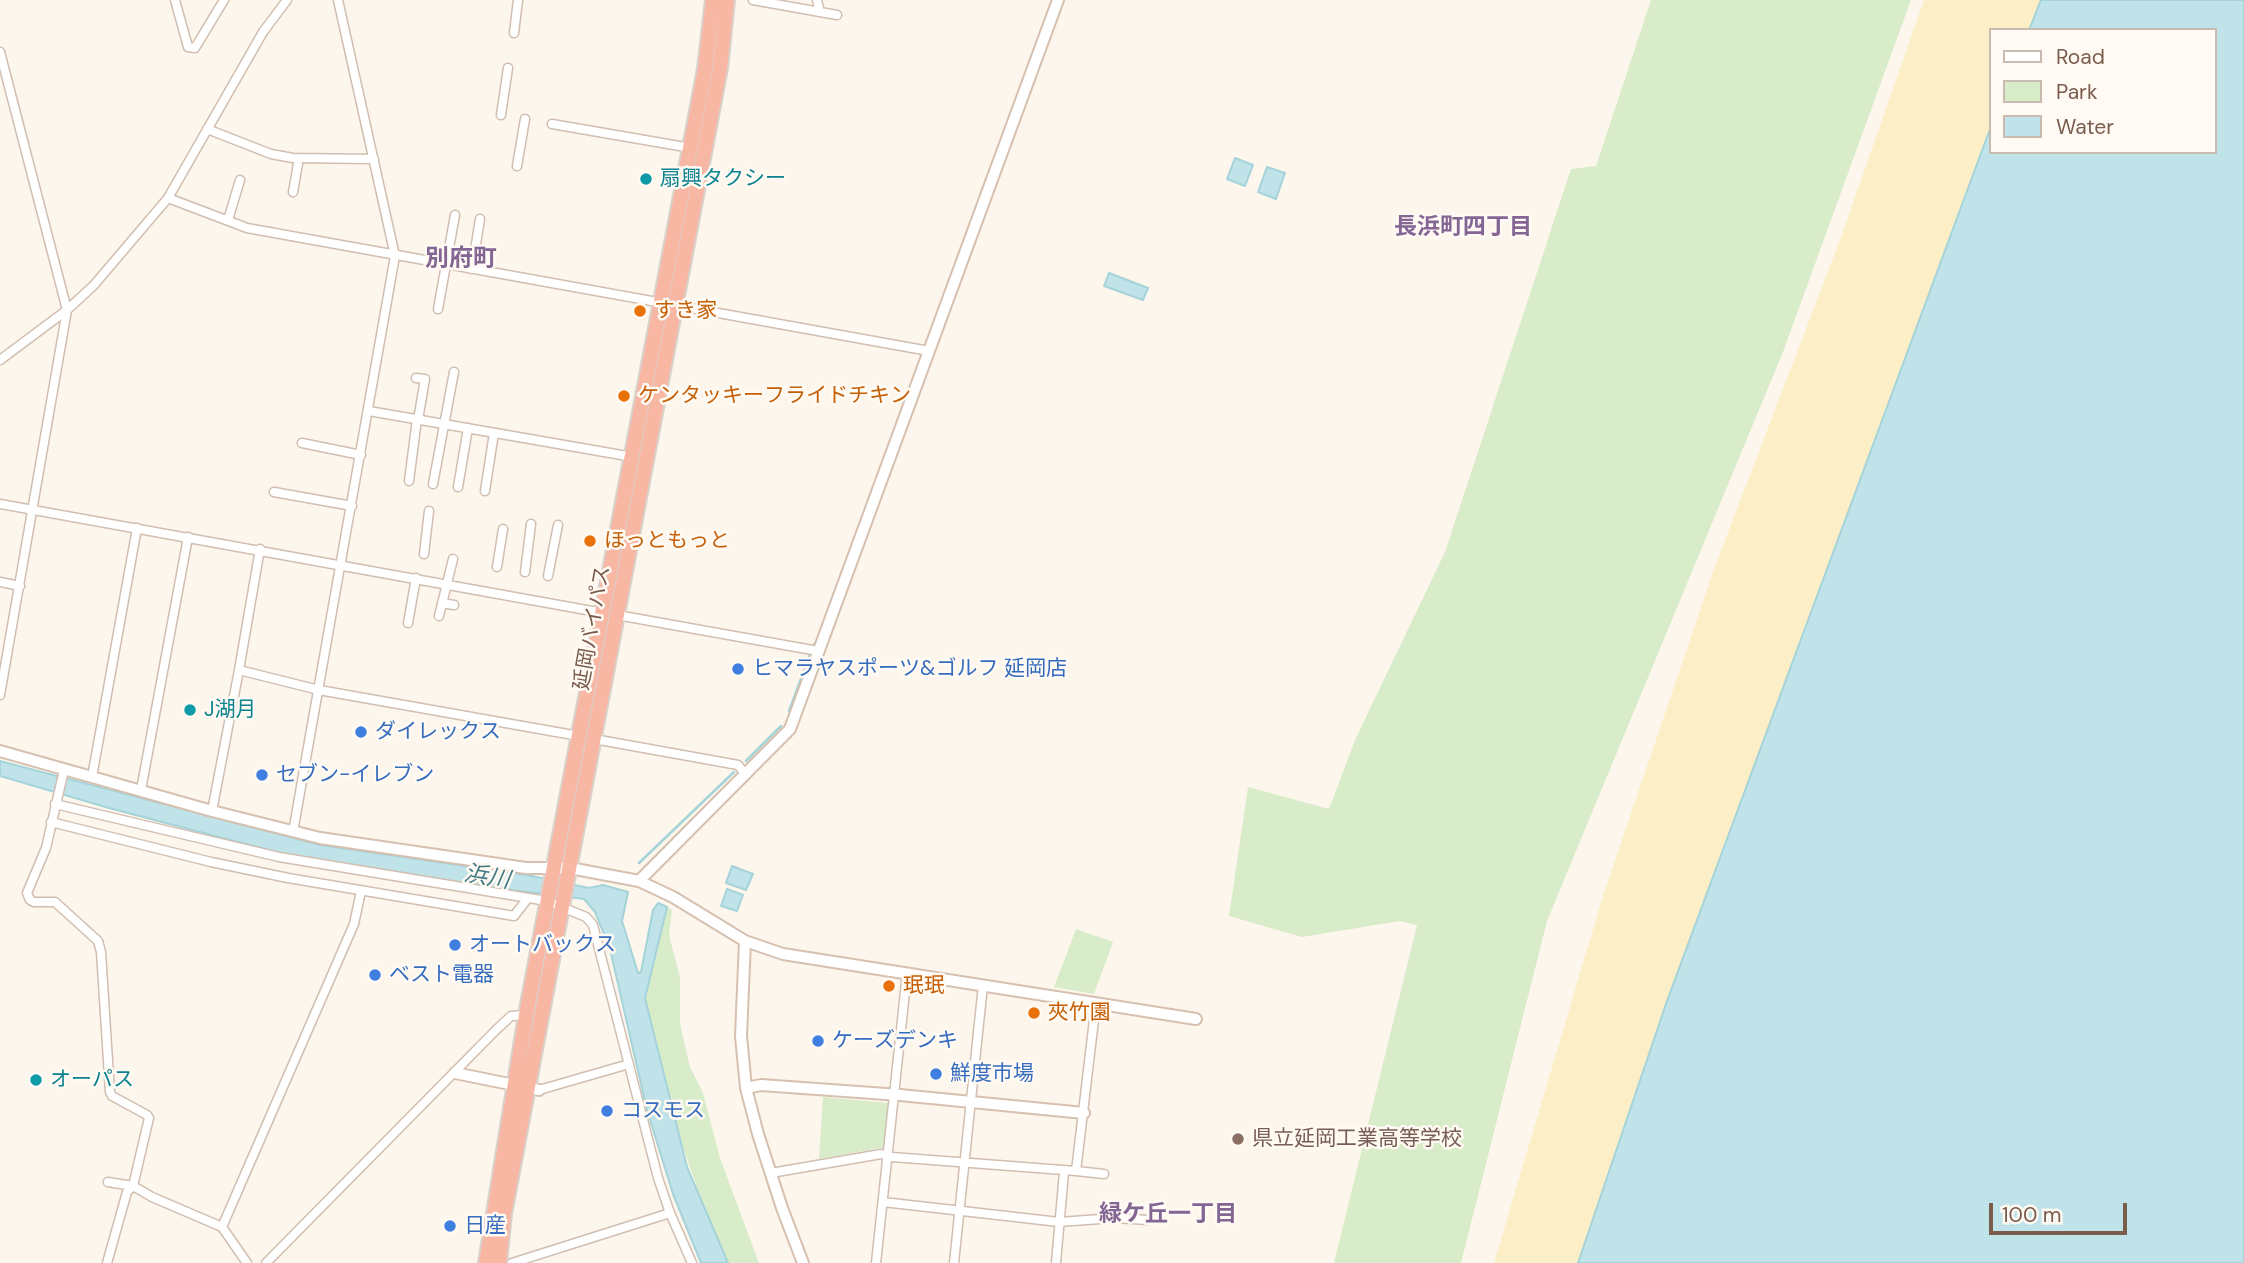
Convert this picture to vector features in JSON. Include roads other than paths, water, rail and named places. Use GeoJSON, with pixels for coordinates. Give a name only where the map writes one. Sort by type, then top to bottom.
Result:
{"type":"FeatureCollection","features":[{"type":"Feature","properties":{"kind":"highway","name":"延岡バイパス"},"geometry":{"type":"LineString","coordinates":[[486,1263],[527,1087],[526,1015],[547,899],[579,736],[610,614],[668,304],[705,69],[713,0]]}},
{"type":"Feature","properties":{"kind":"highway","name":"延岡バイパス"},"geometry":{"type":"LineString","coordinates":[[499,1263],[504,1214],[527,1087],[594,739],[633,457],[720,68],[727,0]]}},
{"type":"Feature","properties":{"kind":"street"},"geometry":{"type":"LineString","coordinates":[[175,0],[188,47],[195,48],[224,0]]}},
{"type":"Feature","properties":{"kind":"street"},"geometry":{"type":"LineString","coordinates":[[0,360],[67,310],[94,285],[168,198],[263,32],[287,0]]}},
{"type":"Feature","properties":{"kind":"street"},"geometry":{"type":"LineString","coordinates":[[293,832],[395,256],[338,0]]}},
{"type":"Feature","properties":{"kind":"street"},"geometry":{"type":"LineString","coordinates":[[514,33],[518,0]]}},
{"type":"Feature","properties":{"kind":"street"},"geometry":{"type":"LineString","coordinates":[[753,0],[838,15]]}},
{"type":"Feature","properties":{"kind":"street"},"geometry":{"type":"LineString","coordinates":[[817,0],[820,12]]}},
{"type":"Feature","properties":{"kind":"street"},"geometry":{"type":"LineString","coordinates":[[639,881],[790,729],[1058,0]]}},
{"type":"Feature","properties":{"kind":"street"},"geometry":{"type":"LineString","coordinates":[[0,52],[67,310],[0,695]]}},
{"type":"Feature","properties":{"kind":"street"},"geometry":{"type":"LineString","coordinates":[[501,115],[508,68]]}},
{"type":"Feature","properties":{"kind":"street"},"geometry":{"type":"LineString","coordinates":[[517,166],[525,119]]}},
{"type":"Feature","properties":{"kind":"street"},"geometry":{"type":"LineString","coordinates":[[552,124],[691,148]]}},
{"type":"Feature","properties":{"kind":"street"},"geometry":{"type":"LineString","coordinates":[[207,130],[271,154],[299,158],[374,159]]}},
{"type":"Feature","properties":{"kind":"street"},"geometry":{"type":"LineString","coordinates":[[293,192],[299,158]]}},
{"type":"Feature","properties":{"kind":"street"},"geometry":{"type":"LineString","coordinates":[[228,220],[240,180]]}},
{"type":"Feature","properties":{"kind":"street"},"geometry":{"type":"LineString","coordinates":[[168,198],[247,228],[929,351]]}},
{"type":"Feature","properties":{"kind":"street"},"geometry":{"type":"LineString","coordinates":[[438,309],[455,215]]}},
{"type":"Feature","properties":{"kind":"street"},"geometry":{"type":"LineString","coordinates":[[472,268],[480,219]]}},
{"type":"Feature","properties":{"kind":"street"},"geometry":{"type":"LineString","coordinates":[[433,484],[454,372]]}},
{"type":"Feature","properties":{"kind":"street"},"geometry":{"type":"LineString","coordinates":[[409,481],[425,379],[416,378]]}},
{"type":"Feature","properties":{"kind":"street"},"geometry":{"type":"LineString","coordinates":[[369,411],[633,457]]}},
{"type":"Feature","properties":{"kind":"street"},"geometry":{"type":"LineString","coordinates":[[458,487],[468,428]]}},
{"type":"Feature","properties":{"kind":"street"},"geometry":{"type":"LineString","coordinates":[[485,491],[494,433]]}},
{"type":"Feature","properties":{"kind":"street"},"geometry":{"type":"LineString","coordinates":[[302,443],[361,455]]}},
{"type":"Feature","properties":{"kind":"street"},"geometry":{"type":"LineString","coordinates":[[274,492],[352,506]]}},
{"type":"Feature","properties":{"kind":"street"},"geometry":{"type":"LineString","coordinates":[[0,504],[818,651]]}},
{"type":"Feature","properties":{"kind":"street"},"geometry":{"type":"LineString","coordinates":[[424,554],[429,511]]}},
{"type":"Feature","properties":{"kind":"street"},"geometry":{"type":"LineString","coordinates":[[525,572],[531,524]]}},
{"type":"Feature","properties":{"kind":"street"},"geometry":{"type":"LineString","coordinates":[[548,576],[558,525]]}},
{"type":"Feature","properties":{"kind":"street"},"geometry":{"type":"LineString","coordinates":[[92,777],[137,528]]}},
{"type":"Feature","properties":{"kind":"street"},"geometry":{"type":"LineString","coordinates":[[497,567],[503,529]]}},
{"type":"Feature","properties":{"kind":"street"},"geometry":{"type":"LineString","coordinates":[[141,790],[188,537]]}},
{"type":"Feature","properties":{"kind":"street"},"geometry":{"type":"LineString","coordinates":[[212,811],[260,549]]}},
{"type":"Feature","properties":{"kind":"street"},"geometry":{"type":"LineString","coordinates":[[439,616],[453,559]]}},
{"type":"Feature","properties":{"kind":"street"},"geometry":{"type":"LineString","coordinates":[[408,623],[416,578]]}},
{"type":"Feature","properties":{"kind":"street"},"geometry":{"type":"LineString","coordinates":[[0,582],[20,586]]}},
{"type":"Feature","properties":{"kind":"street"},"geometry":{"type":"LineString","coordinates":[[442,603],[454,605]]}},
{"type":"Feature","properties":{"kind":"street"},"geometry":{"type":"LineString","coordinates":[[239,670],[319,690],[579,736]]}},
{"type":"Feature","properties":{"kind":"street"},"geometry":{"type":"LineString","coordinates":[[594,739],[738,765],[746,775]]}},
{"type":"Feature","properties":{"kind":"street"},"geometry":{"type":"LineString","coordinates":[[0,751],[63,773],[92,777],[293,832],[552,873],[639,881],[673,897],[745,941],[783,954],[1196,1019]]}},
{"type":"Feature","properties":{"kind":"street"},"geometry":{"type":"LineString","coordinates":[[63,773],[46,848],[27,893],[34,902],[55,902],[98,941],[101,952],[110,1092],[112,1096],[149,1118],[133,1186],[127,1192],[107,1263]]}},
{"type":"Feature","properties":{"kind":"street"},"geometry":{"type":"LineString","coordinates":[[56,802],[279,857],[547,899],[564,903],[586,917],[593,925],[658,1178],[692,1263]]}},
{"type":"Feature","properties":{"kind":"street"},"geometry":{"type":"LineString","coordinates":[[51,822],[211,862],[361,891],[514,916],[528,898]]}},
{"type":"Feature","properties":{"kind":"street"},"geometry":{"type":"LineString","coordinates":[[222,1227],[354,923],[361,891]]}},
{"type":"Feature","properties":{"kind":"street"},"geometry":{"type":"LineString","coordinates":[[745,941],[741,1036],[746,1088],[771,1173],[803,1263]]}},
{"type":"Feature","properties":{"kind":"street"},"geometry":{"type":"LineString","coordinates":[[876,1263],[907,974]]}},
{"type":"Feature","properties":{"kind":"street"},"geometry":{"type":"LineString","coordinates":[[954,1263],[983,985]]}},
{"type":"Feature","properties":{"kind":"street"},"geometry":{"type":"LineString","coordinates":[[1076,1171],[1096,1003]]}},
{"type":"Feature","properties":{"kind":"street"},"geometry":{"type":"LineString","coordinates":[[266,1263],[511,1016],[526,1015]]}},
{"type":"Feature","properties":{"kind":"street"},"geometry":{"type":"LineString","coordinates":[[455,1073],[527,1087],[629,1064]]}},
{"type":"Feature","properties":{"kind":"street"},"geometry":{"type":"LineString","coordinates":[[746,1088],[761,1084],[1084,1113]]}},
{"type":"Feature","properties":{"kind":"street"},"geometry":{"type":"LineString","coordinates":[[771,1173],[888,1155],[1104,1174]]}},
{"type":"Feature","properties":{"kind":"street"},"geometry":{"type":"LineString","coordinates":[[1056,1263],[1064,1172]]}},
{"type":"Feature","properties":{"kind":"street"},"geometry":{"type":"LineString","coordinates":[[108,1182],[133,1186],[222,1227],[247,1263]]}},
{"type":"Feature","properties":{"kind":"street"},"geometry":{"type":"LineString","coordinates":[[883,1202],[1059,1222],[1114,1218],[1148,1220]]}},
{"type":"Feature","properties":{"kind":"street"},"geometry":{"type":"LineString","coordinates":[[512,1263],[670,1213]]}},
{"type":"Feature","properties":{"kind":"water"},"geometry":{"type":"Polygon","coordinates":[[[2041,0],[2244,0],[2244,1263],[1578,1263],[1667,1001],[1988,134],[1988,154],[2216,154],[2216,28],[2030,28],[2041,0]]]}},
{"type":"Feature","properties":{"kind":"water"},"geometry":{"type":"Polygon","coordinates":[[[1235,158],[1253,165],[1245,186],[1227,179],[1235,158]]]}},
{"type":"Feature","properties":{"kind":"water"},"geometry":{"type":"Polygon","coordinates":[[[1267,167],[1285,173],[1276,199],[1258,192],[1267,167]]]}},
{"type":"Feature","properties":{"kind":"water"},"geometry":{"type":"Polygon","coordinates":[[[1109,273],[1148,288],[1143,300],[1104,286],[1109,273]]]}},
{"type":"Feature","properties":{"kind":"water","name":"浜川"},"geometry":{"type":"Polygon","coordinates":[[[0,761],[320,845],[527,875],[589,888],[603,885],[628,892],[622,921],[638,973],[641,972],[653,910],[658,903],[667,907],[645,998],[687,1167],[728,1263],[701,1263],[673,1194],[647,1110],[610,949],[595,912],[584,899],[441,881],[291,856],[0,776],[0,761]]]}},
{"type":"Feature","properties":{"kind":"water"},"geometry":{"type":"Polygon","coordinates":[[[732,866],[753,874],[746,890],[726,883],[732,866]]]}},
{"type":"Feature","properties":{"kind":"water"},"geometry":{"type":"Polygon","coordinates":[[[727,889],[743,895],[737,911],[721,906],[727,889]]]}},
{"type":"Feature","properties":{"kind":"waterway"},"geometry":{"type":"LineString","coordinates":[[832,599],[846,563]]}},
{"type":"Feature","properties":{"kind":"waterway"},"geometry":{"type":"LineString","coordinates":[[822,627],[826,616]]}},
{"type":"Feature","properties":{"kind":"waterway"},"geometry":{"type":"LineString","coordinates":[[789,711],[811,652]]}},
{"type":"Feature","properties":{"kind":"waterway"},"geometry":{"type":"LineString","coordinates":[[746,761],[781,726]]}},
{"type":"Feature","properties":{"kind":"waterway"},"geometry":{"type":"LineString","coordinates":[[639,863],[734,772]]}},
{"type":"Feature","properties":{"kind":"place","name":"扇興タクシー"},"geometry":{"type":"Point","coordinates":[646,179]}},
{"type":"Feature","properties":{"kind":"place","name":"すき家"},"geometry":{"type":"Point","coordinates":[640,311]}},
{"type":"Feature","properties":{"kind":"place","name":"ケンタッキーフライドチキン"},"geometry":{"type":"Point","coordinates":[624,396]}},
{"type":"Feature","properties":{"kind":"place","name":"ほっともっと"},"geometry":{"type":"Point","coordinates":[590,541]}},
{"type":"Feature","properties":{"kind":"place","name":"ヒマラヤスポーツ&ゴルフ 延岡店"},"geometry":{"type":"Point","coordinates":[738,669]}},
{"type":"Feature","properties":{"kind":"place","name":"J湖月"},"geometry":{"type":"Point","coordinates":[190,710]}},
{"type":"Feature","properties":{"kind":"place","name":"ダイレックス"},"geometry":{"type":"Point","coordinates":[361,732]}},
{"type":"Feature","properties":{"kind":"place","name":"セブン-イレブン"},"geometry":{"type":"Point","coordinates":[262,775]}},
{"type":"Feature","properties":{"kind":"place","name":"オートバックス"},"geometry":{"type":"Point","coordinates":[455,945]}},
{"type":"Feature","properties":{"kind":"place","name":"ベスト電器"},"geometry":{"type":"Point","coordinates":[375,975]}},
{"type":"Feature","properties":{"kind":"place","name":"珉珉"},"geometry":{"type":"Point","coordinates":[889,986]}},
{"type":"Feature","properties":{"kind":"place","name":"夾竹園"},"geometry":{"type":"Point","coordinates":[1034,1013]}},
{"type":"Feature","properties":{"kind":"place","name":"ケーズデンキ"},"geometry":{"type":"Point","coordinates":[818,1041]}},
{"type":"Feature","properties":{"kind":"place","name":"鮮度市場"},"geometry":{"type":"Point","coordinates":[936,1074]}},
{"type":"Feature","properties":{"kind":"place","name":"オーパス"},"geometry":{"type":"Point","coordinates":[36,1080]}},
{"type":"Feature","properties":{"kind":"place","name":"コスモス"},"geometry":{"type":"Point","coordinates":[607,1111]}},
{"type":"Feature","properties":{"kind":"place","name":"県立延岡工業高等学校"},"geometry":{"type":"Point","coordinates":[1238,1139]}},
{"type":"Feature","properties":{"kind":"place","name":"日産"},"geometry":{"type":"Point","coordinates":[450,1226]}},
{"type":"Feature","properties":{"kind":"district","name":"長浜町四丁目"},"geometry":{"type":"Point","coordinates":[1463,228]}},
{"type":"Feature","properties":{"kind":"district","name":"別府町"},"geometry":{"type":"Point","coordinates":[461,260]}},
{"type":"Feature","properties":{"kind":"district","name":"緑ケ丘一丁目"},"geometry":{"type":"Point","coordinates":[1168,1215]}}]}
